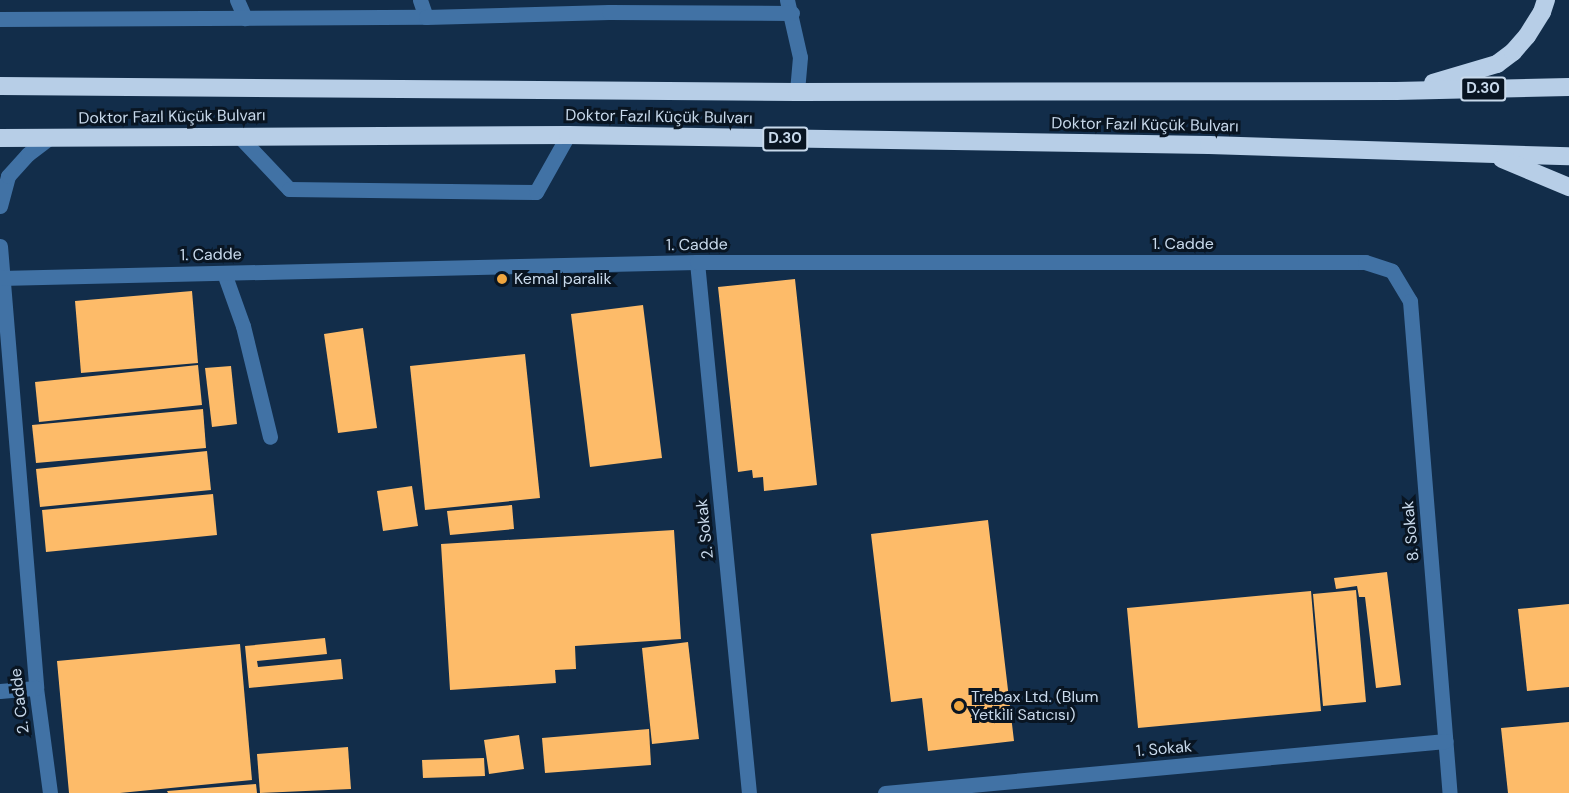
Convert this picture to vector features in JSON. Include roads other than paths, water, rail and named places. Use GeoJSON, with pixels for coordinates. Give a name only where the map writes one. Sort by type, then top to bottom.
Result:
{"type":"FeatureCollection","features":[{"type":"Feature","properties":{"kind":"highway"},"geometry":{"type":"LineString","coordinates":[[1396,91],[1476,72],[1497,64],[1513,52],[1527,36],[1542,12],[1546,0]]}},
{"type":"Feature","properties":{"kind":"highway","name":"Doktor Fazıl Küçük Bulvarı"},"geometry":{"type":"LineString","coordinates":[[0,86],[797,92],[1396,91],[1569,87]]}},
{"type":"Feature","properties":{"kind":"highway","name":"Doktor Fazıl Küçük Bulvarı"},"geometry":{"type":"LineString","coordinates":[[0,138],[568,135],[1197,145],[1569,156]]}},
{"type":"Feature","properties":{"kind":"highway"},"geometry":{"type":"LineString","coordinates":[[1490,154],[1569,187]]}},
{"type":"Feature","properties":{"kind":"street"},"geometry":{"type":"LineString","coordinates":[[237,0],[245,18]]}},
{"type":"Feature","properties":{"kind":"street"},"geometry":{"type":"LineString","coordinates":[[420,0],[426,17]]}},
{"type":"Feature","properties":{"kind":"street"},"geometry":{"type":"LineString","coordinates":[[0,19],[426,17],[607,6],[790,6],[800,57],[797,92]]}},
{"type":"Feature","properties":{"kind":"street"},"geometry":{"type":"LineString","coordinates":[[238,135],[289,189],[536,192],[568,135]]}},
{"type":"Feature","properties":{"kind":"street"},"geometry":{"type":"LineString","coordinates":[[0,206],[8,177],[28,154],[49,138]]}},
{"type":"Feature","properties":{"kind":"street","name":"2. Cadde"},"geometry":{"type":"LineString","coordinates":[[0,246],[36,688],[50,793]]}},
{"type":"Feature","properties":{"kind":"street","name":"1. Cadde"},"geometry":{"type":"LineString","coordinates":[[1,278],[698,262],[1365,262],[1392,271]]}},
{"type":"Feature","properties":{"kind":"street","name":"2. Sokak"},"geometry":{"type":"LineString","coordinates":[[698,262],[749,793]]}},
{"type":"Feature","properties":{"kind":"street","name":"8. Sokak"},"geometry":{"type":"LineString","coordinates":[[1392,271],[1410,302],[1450,793]]}},
{"type":"Feature","properties":{"kind":"street"},"geometry":{"type":"LineString","coordinates":[[224,273],[243,326],[270,436]]}},
{"type":"Feature","properties":{"kind":"street"},"geometry":{"type":"LineString","coordinates":[[0,691],[36,688]]}},
{"type":"Feature","properties":{"kind":"street","name":"1. Sokak"},"geometry":{"type":"LineString","coordinates":[[885,793],[1446,741]]}},
{"type":"Feature","properties":{"kind":"place","name":"Kemal paralik"},"geometry":{"type":"Point","coordinates":[502,279]}},
{"type":"Feature","properties":{"kind":"place","name":"Trebax Ltd. (Blum Yetkili Satıcısı)"},"geometry":{"type":"Point","coordinates":[959,706]}}]}
